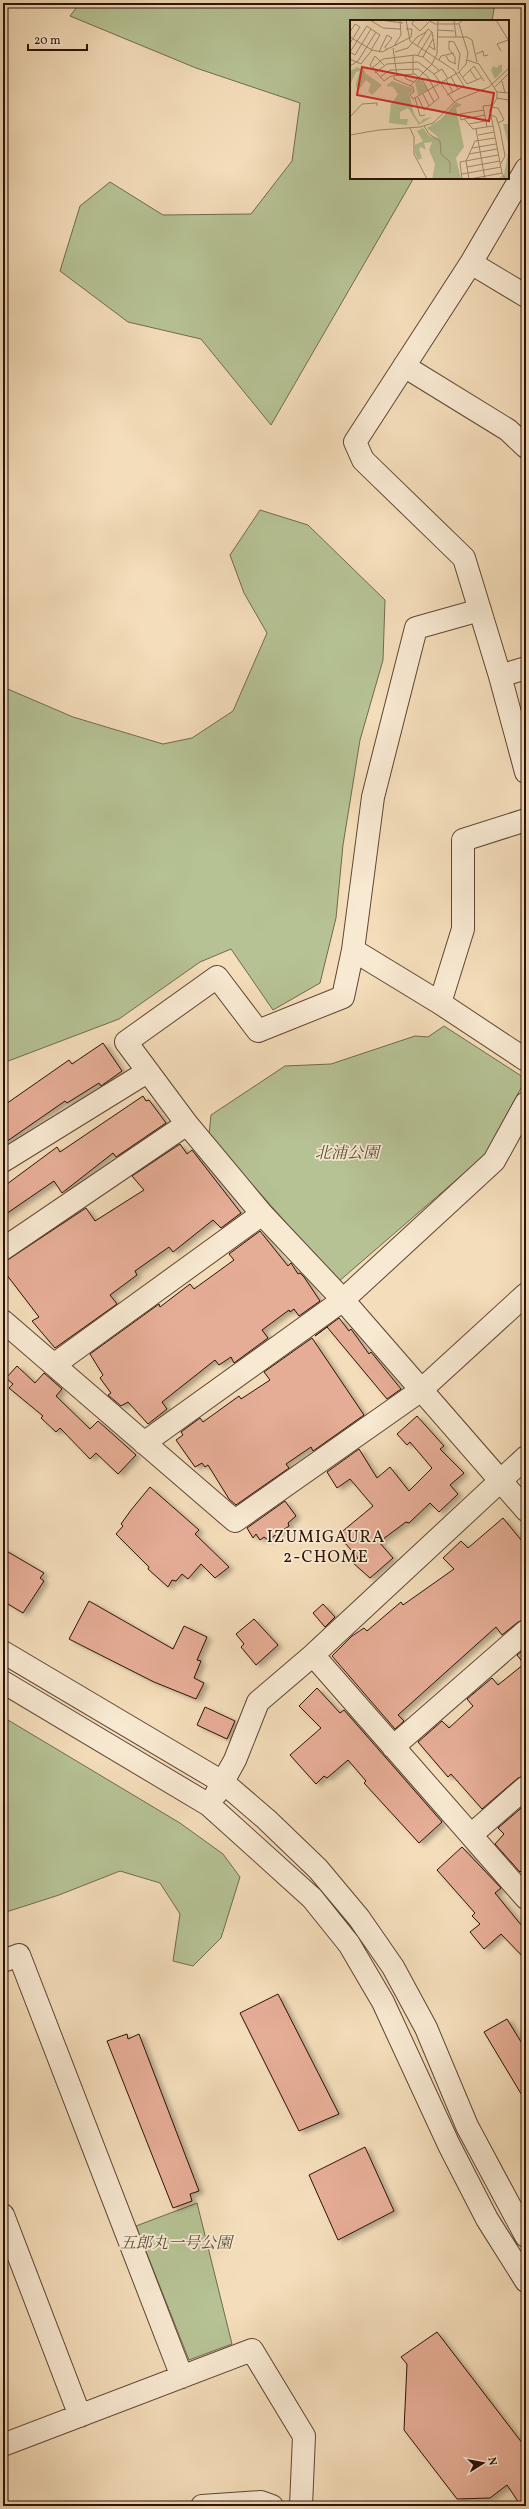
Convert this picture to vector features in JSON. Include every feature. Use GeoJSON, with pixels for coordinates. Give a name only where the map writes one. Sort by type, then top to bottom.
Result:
{"type":"FeatureCollection","features":[{"type":"Feature","properties":{"kind":"street"},"geometry":{"type":"LineString","coordinates":[[526,169],[471,263],[355,442],[363,460],[464,558],[500,676],[526,772]]}},
{"type":"Feature","properties":{"kind":"street"},"geometry":{"type":"LineString","coordinates":[[471,263],[526,296]]}},
{"type":"Feature","properties":{"kind":"street"},"geometry":{"type":"LineString","coordinates":[[404,366],[508,430],[526,447]]}},
{"type":"Feature","properties":{"kind":"street"},"geometry":{"type":"LineString","coordinates":[[480,610],[416,628],[373,797],[353,950],[342,997],[258,1031],[216,977],[126,1042],[187,1124],[262,1214],[343,1300],[420,1391],[526,1510]]}},
{"type":"Feature","properties":{"kind":"street"},"geometry":{"type":"LineString","coordinates":[[500,676],[526,668]]}},
{"type":"Feature","properties":{"kind":"street"},"geometry":{"type":"LineString","coordinates":[[440,1003],[463,929],[463,840],[526,820]]}},
{"type":"Feature","properties":{"kind":"street"},"geometry":{"type":"LineString","coordinates":[[353,950],[440,1003],[526,1060]]}},
{"type":"Feature","properties":{"kind":"street"},"geometry":{"type":"LineString","coordinates":[[3,1161],[147,1072]]}},
{"type":"Feature","properties":{"kind":"street"},"geometry":{"type":"LineString","coordinates":[[144,1443],[343,1300],[494,1161],[526,1103]]}},
{"type":"Feature","properties":{"kind":"street"},"geometry":{"type":"LineString","coordinates":[[3,1249],[187,1124]]}},
{"type":"Feature","properties":{"kind":"street"},"geometry":{"type":"LineString","coordinates":[[55,1364],[262,1214]]}},
{"type":"Feature","properties":{"kind":"street"},"geometry":{"type":"LineString","coordinates":[[3,1321],[55,1364],[144,1443],[235,1520],[420,1391],[526,1294]]}},
{"type":"Feature","properties":{"kind":"street"},"geometry":{"type":"LineString","coordinates":[[209,1805],[224,1783],[258,1702],[313,1655],[526,1457]]}},
{"type":"Feature","properties":{"kind":"street"},"geometry":{"type":"LineString","coordinates":[[393,1748],[526,1631]]}},
{"type":"Feature","properties":{"kind":"street"},"geometry":{"type":"LineString","coordinates":[[3,1652],[224,1783],[266,1819],[318,1869],[359,1918],[393,1967],[426,2028],[467,2126],[526,2236]]}},
{"type":"Feature","properties":{"kind":"street"},"geometry":{"type":"LineString","coordinates":[[313,1655],[526,1898]]}},
{"type":"Feature","properties":{"kind":"street"},"geometry":{"type":"LineString","coordinates":[[3,1682],[209,1805],[312,1898],[349,1944],[384,2002],[449,2145],[487,2218],[526,2281]]}},
{"type":"Feature","properties":{"kind":"street"},"geometry":{"type":"LineString","coordinates":[[471,1835],[526,1787]]}},
{"type":"Feature","properties":{"kind":"street"},"geometry":{"type":"LineString","coordinates":[[3,1961],[19,1955],[182,2377]]}},
{"type":"Feature","properties":{"kind":"street"},"geometry":{"type":"LineString","coordinates":[[3,2215],[80,2416]]}},
{"type":"Feature","properties":{"kind":"street"},"geometry":{"type":"LineString","coordinates":[[3,2445],[252,2350],[304,2436],[301,2506]]}},
{"type":"Feature","properties":{"kind":"street"},"geometry":{"type":"LineString","coordinates":[[202,2506],[265,2505]]}},
{"type":"Feature","properties":{"kind":"green space"},"geometry":{"type":"Polygon","coordinates":[[[80,3],[495,3],[492,20],[350,20],[350,179],[412,179],[412,181],[271,425],[201,339],[128,322],[60,271],[80,206],[110,182],[163,215],[251,214],[292,161],[300,103],[196,68],[70,16],[80,3]]]}},
{"type":"Feature","properties":{"kind":"green space"},"geometry":{"type":"Polygon","coordinates":[[[260,510],[308,525],[385,600],[383,660],[360,740],[343,845],[336,918],[320,983],[273,1010],[231,949],[200,962],[119,1019],[3,1063],[3,687],[73,717],[163,744],[192,738],[233,711],[267,633],[244,593],[230,555],[260,510]]]}},
{"type":"Feature","properties":{"kind":"green space","name":"北浦公園"},"geometry":{"type":"Polygon","coordinates":[[[444,1026],[526,1079],[484,1156],[338,1282],[209,1135],[211,1115],[285,1066],[331,1064],[415,1036],[428,1037],[444,1026]]]}},
{"type":"Feature","properties":{"kind":"green space"},"geometry":{"type":"Polygon","coordinates":[[[3,1717],[180,1823],[223,1854],[240,1877],[221,1938],[193,1966],[173,1961],[180,1914],[160,1883],[120,1871],[59,1895],[3,1913],[3,1717]]]}},
{"type":"Feature","properties":{"kind":"green space","name":"五郎丸一号公園"},"geometry":{"type":"Polygon","coordinates":[[[197,2203],[232,2344],[189,2360],[136,2226],[197,2203]]]}},
{"type":"Feature","properties":{"kind":"building"},"geometry":{"type":"Polygon","coordinates":[[[103,1043],[122,1071],[101,1086],[99,1083],[67,1103],[65,1101],[3,1144],[3,1106],[69,1060],[72,1064],[103,1043]]]}},
{"type":"Feature","properties":{"kind":"building"},"geometry":{"type":"Polygon","coordinates":[[[143,1096],[146,1101],[149,1100],[166,1123],[116,1157],[113,1153],[62,1193],[54,1181],[3,1216],[3,1187],[57,1147],[60,1152],[143,1096]]]}},
{"type":"Feature","properties":{"kind":"building"},"geometry":{"type":"Polygon","coordinates":[[[180,1144],[187,1154],[192,1150],[241,1213],[221,1228],[213,1220],[173,1252],[169,1247],[135,1271],[137,1275],[110,1295],[117,1304],[55,1348],[32,1321],[39,1317],[3,1270],[3,1263],[86,1208],[95,1221],[144,1190],[132,1176],[180,1144]]]}},
{"type":"Feature","properties":{"kind":"building"},"geometry":{"type":"Polygon","coordinates":[[[260,1231],[288,1266],[291,1263],[298,1274],[300,1273],[304,1277],[320,1301],[299,1316],[294,1309],[290,1312],[289,1310],[262,1330],[268,1338],[234,1363],[231,1357],[219,1365],[215,1360],[162,1402],[167,1409],[148,1424],[128,1402],[121,1406],[108,1395],[111,1393],[100,1378],[103,1375],[90,1354],[159,1304],[160,1307],[190,1284],[194,1289],[234,1260],[229,1254],[260,1231]]]}},
{"type":"Feature","properties":{"kind":"building"},"geometry":{"type":"Polygon","coordinates":[[[339,1318],[349,1331],[351,1329],[369,1354],[371,1352],[401,1389],[387,1399],[327,1327],[339,1318]]]}},
{"type":"Feature","properties":{"kind":"building"},"geometry":{"type":"Polygon","coordinates":[[[312,1338],[364,1415],[313,1451],[311,1447],[286,1464],[289,1468],[236,1505],[229,1499],[208,1465],[205,1467],[202,1463],[195,1467],[176,1440],[183,1435],[181,1432],[200,1418],[203,1422],[239,1396],[241,1399],[270,1380],[264,1372],[312,1338]]]}},
{"type":"Feature","properties":{"kind":"building"},"geometry":{"type":"Polygon","coordinates":[[[17,1366],[35,1383],[44,1373],[62,1389],[56,1396],[90,1429],[98,1421],[136,1455],[118,1474],[96,1453],[90,1459],[60,1428],[56,1432],[41,1418],[43,1416],[9,1388],[13,1384],[6,1378],[17,1366]]]}},
{"type":"Feature","properties":{"kind":"building"},"geometry":{"type":"Polygon","coordinates":[[[417,1416],[444,1446],[440,1449],[464,1473],[450,1485],[458,1494],[439,1512],[430,1503],[409,1523],[406,1522],[379,1542],[393,1558],[370,1578],[352,1562],[358,1558],[338,1535],[373,1506],[350,1479],[337,1488],[327,1472],[359,1449],[377,1478],[390,1467],[409,1491],[432,1468],[410,1442],[407,1445],[397,1434],[417,1416]]]}},
{"type":"Feature","properties":{"kind":"building"},"geometry":{"type":"Polygon","coordinates":[[[150,1487],[199,1530],[195,1534],[229,1567],[215,1578],[201,1564],[188,1579],[182,1574],[176,1581],[172,1580],[168,1587],[148,1569],[149,1567],[116,1534],[123,1526],[121,1524],[131,1510],[150,1487]]]}},
{"type":"Feature","properties":{"kind":"building"},"geometry":{"type":"Polygon","coordinates":[[[285,1501],[296,1516],[288,1523],[289,1526],[268,1540],[264,1537],[260,1540],[256,1534],[253,1538],[247,1528],[285,1501]]]}},
{"type":"Feature","properties":{"kind":"building"},"geometry":{"type":"Polygon","coordinates":[[[503,1518],[526,1546],[526,1619],[518,1622],[502,1635],[496,1627],[398,1715],[404,1721],[395,1729],[332,1656],[352,1636],[364,1628],[367,1631],[401,1602],[403,1605],[454,1569],[443,1558],[461,1541],[468,1548],[503,1518]]]}},
{"type":"Feature","properties":{"kind":"building"},"geometry":{"type":"Polygon","coordinates":[[[3,1549],[44,1573],[40,1578],[44,1581],[23,1613],[3,1601],[3,1549]]]}},
{"type":"Feature","properties":{"kind":"building"},"geometry":{"type":"Polygon","coordinates":[[[89,1601],[173,1649],[184,1626],[207,1637],[197,1660],[201,1661],[194,1678],[204,1683],[196,1699],[154,1682],[69,1639],[89,1601]]]}},
{"type":"Feature","properties":{"kind":"building"},"geometry":{"type":"Polygon","coordinates":[[[323,1604],[335,1617],[325,1627],[313,1613],[323,1604]]]}},
{"type":"Feature","properties":{"kind":"building"},"geometry":{"type":"Polygon","coordinates":[[[254,1619],[278,1645],[256,1665],[241,1647],[244,1644],[236,1634],[254,1619]]]}},
{"type":"Feature","properties":{"kind":"building"},"geometry":{"type":"Polygon","coordinates":[[[526,1648],[526,1775],[518,1778],[482,1809],[451,1774],[448,1777],[418,1742],[442,1721],[449,1728],[473,1706],[467,1699],[492,1678],[498,1685],[524,1664],[517,1655],[526,1648]]]}},
{"type":"Feature","properties":{"kind":"building"},"geometry":{"type":"Polygon","coordinates":[[[317,1688],[340,1713],[344,1710],[442,1822],[419,1843],[364,1783],[366,1781],[348,1760],[327,1778],[324,1776],[316,1784],[290,1755],[321,1728],[299,1706],[317,1688]]]}},
{"type":"Feature","properties":{"kind":"building"},"geometry":{"type":"Polygon","coordinates":[[[205,1707],[235,1721],[227,1739],[197,1725],[205,1707]]]}},
{"type":"Feature","properties":{"kind":"building"},"geometry":{"type":"Polygon","coordinates":[[[526,1804],[526,1866],[520,1872],[495,1844],[504,1834],[498,1828],[526,1804]]]}},
{"type":"Feature","properties":{"kind":"building"},"geometry":{"type":"Polygon","coordinates":[[[462,1847],[501,1888],[495,1893],[526,1931],[526,1960],[501,1934],[484,1949],[470,1932],[480,1924],[472,1916],[475,1913],[437,1870],[462,1847]]]}},
{"type":"Feature","properties":{"kind":"building"},"geometry":{"type":"Polygon","coordinates":[[[278,1994],[339,2114],[299,2131],[240,2013],[278,1994]]]}},
{"type":"Feature","properties":{"kind":"building"},"geometry":{"type":"Polygon","coordinates":[[[507,2019],[526,2050],[526,2102],[484,2032],[507,2019]]]}},
{"type":"Feature","properties":{"kind":"building"},"geometry":{"type":"Polygon","coordinates":[[[127,2034],[128,2039],[139,2034],[199,2191],[190,2194],[192,2201],[173,2208],[107,2041],[127,2034]]]}},
{"type":"Feature","properties":{"kind":"building"},"geometry":{"type":"Polygon","coordinates":[[[365,2147],[394,2211],[338,2240],[309,2175],[365,2147]]]}},
{"type":"Feature","properties":{"kind":"building"},"geometry":{"type":"Polygon","coordinates":[[[437,2332],[526,2448],[526,2506],[521,2506],[507,2485],[490,2498],[457,2499],[404,2430],[407,2364],[401,2357],[437,2332]]]}},
{"type":"Feature","properties":{"kind":"district","name":"IZUMIGAURA 2-CHOME"},"geometry":{"type":"Point","coordinates":[326,1547]}}]}
